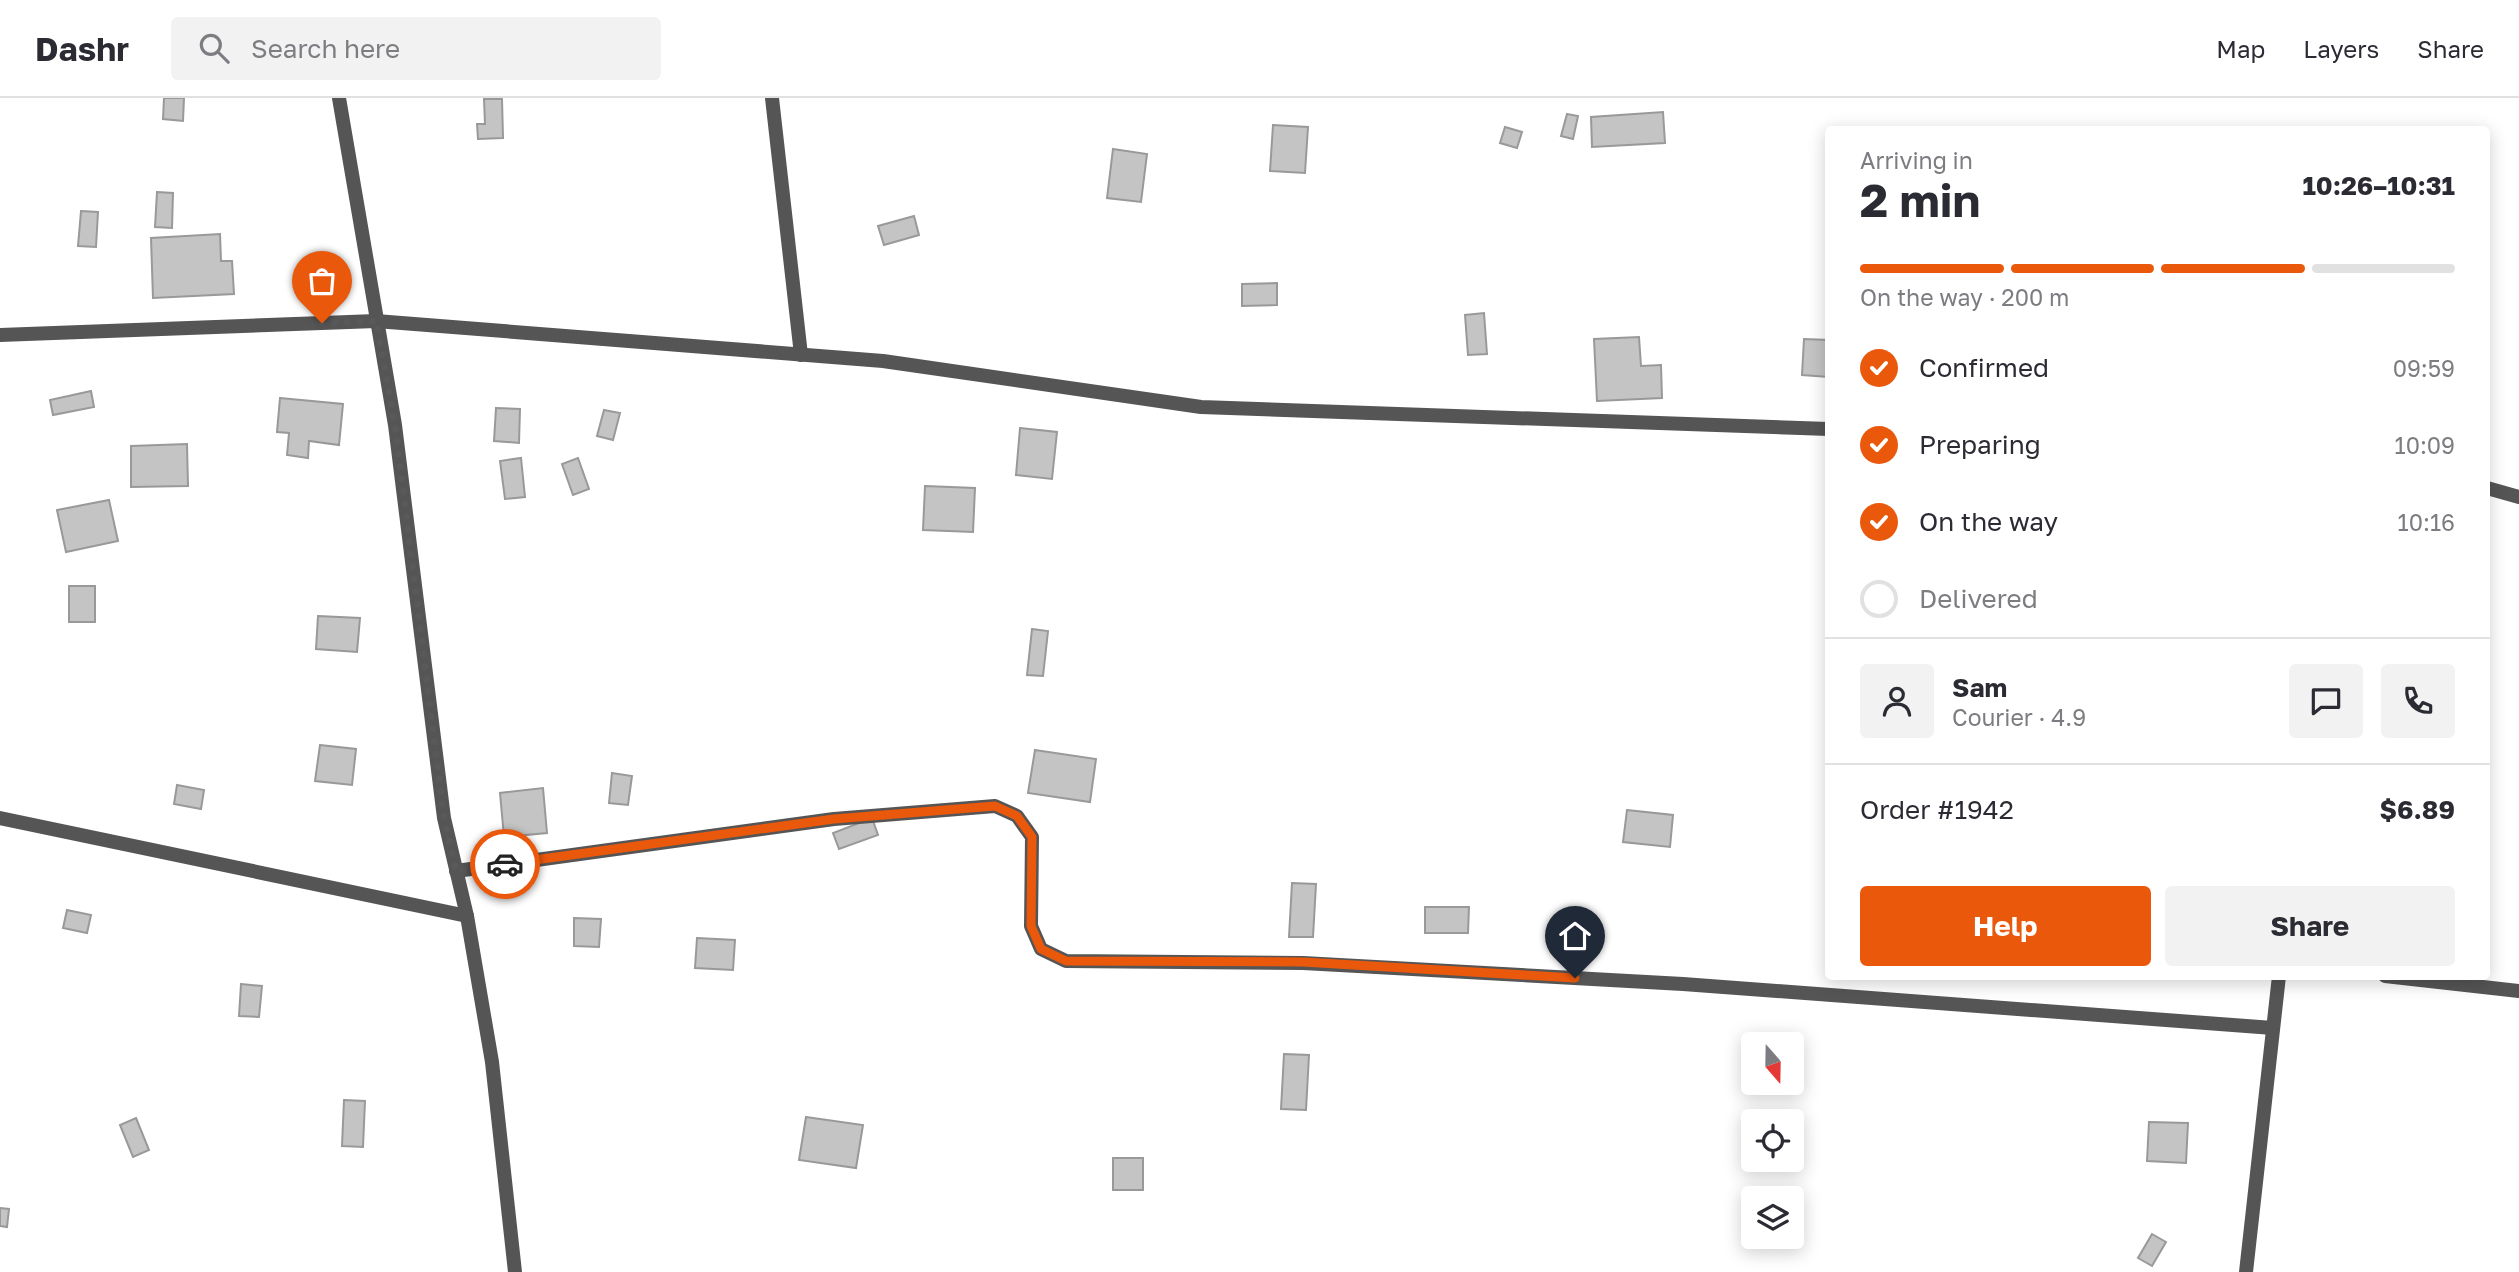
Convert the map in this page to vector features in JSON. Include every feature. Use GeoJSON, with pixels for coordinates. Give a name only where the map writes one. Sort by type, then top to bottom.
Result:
{"type":"FeatureCollection","features":[{"type":"Feature","properties":{"kind":"street"},"geometry":{"type":"LineString","coordinates":[[339,98],[395,425],[444,818],[467,916],[492,1062],[515,1272]]}},
{"type":"Feature","properties":{"kind":"street"},"geometry":{"type":"LineString","coordinates":[[772,98],[802,355]]}},
{"type":"Feature","properties":{"kind":"street"},"geometry":{"type":"LineString","coordinates":[[0,335],[376,321],[883,361],[1201,407],[1825,429]]}},
{"type":"Feature","properties":{"kind":"street"},"geometry":{"type":"LineString","coordinates":[[2490,489],[2519,497]]}},
{"type":"Feature","properties":{"kind":"street"},"geometry":{"type":"LineString","coordinates":[[456,871],[834,819],[995,806],[1017,816],[1032,837],[1031,926],[1041,949],[1066,961],[1303,962],[1684,984],[2273,1028]]}},
{"type":"Feature","properties":{"kind":"street"},"geometry":{"type":"LineString","coordinates":[[0,818],[467,916]]}},
{"type":"Feature","properties":{"kind":"street"},"geometry":{"type":"LineString","coordinates":[[2246,1272],[2279,980]]}},
{"type":"Feature","properties":{"kind":"street"},"geometry":{"type":"LineString","coordinates":[[2421,980],[2519,991]]}},
{"type":"Feature","properties":{"kind":"building"},"geometry":{"type":"Polygon","coordinates":[[[164,98],[184,98],[183,121],[163,119],[164,98]]]}},
{"type":"Feature","properties":{"kind":"building"},"geometry":{"type":"Polygon","coordinates":[[[484,99],[502,99],[503,138],[478,139],[477,124],[485,124],[484,99]]]}},
{"type":"Feature","properties":{"kind":"building"},"geometry":{"type":"Polygon","coordinates":[[[1663,112],[1665,143],[1592,147],[1591,117],[1663,112]]]}},
{"type":"Feature","properties":{"kind":"building"},"geometry":{"type":"Polygon","coordinates":[[[1567,114],[1578,116],[1573,139],[1561,136],[1567,114]]]}},
{"type":"Feature","properties":{"kind":"building"},"geometry":{"type":"Polygon","coordinates":[[[1273,125],[1308,127],[1305,173],[1270,171],[1273,125]]]}},
{"type":"Feature","properties":{"kind":"building"},"geometry":{"type":"Polygon","coordinates":[[[1505,127],[1522,132],[1517,148],[1500,143],[1505,127]]]}},
{"type":"Feature","properties":{"kind":"building"},"geometry":{"type":"Polygon","coordinates":[[[1113,149],[1147,154],[1141,202],[1107,198],[1113,149]]]}},
{"type":"Feature","properties":{"kind":"building"},"geometry":{"type":"Polygon","coordinates":[[[157,192],[173,193],[172,228],[155,227],[157,192]]]}},
{"type":"Feature","properties":{"kind":"building"},"geometry":{"type":"Polygon","coordinates":[[[81,211],[98,212],[96,247],[78,246],[81,211]]]}},
{"type":"Feature","properties":{"kind":"building"},"geometry":{"type":"Polygon","coordinates":[[[914,216],[919,235],[884,245],[878,226],[914,216]]]}},
{"type":"Feature","properties":{"kind":"building"},"geometry":{"type":"Polygon","coordinates":[[[220,234],[221,261],[232,261],[234,294],[153,298],[151,238],[220,234]]]}},
{"type":"Feature","properties":{"kind":"building"},"geometry":{"type":"Polygon","coordinates":[[[1277,283],[1277,305],[1242,306],[1242,284],[1277,283]]]}},
{"type":"Feature","properties":{"kind":"building"},"geometry":{"type":"Polygon","coordinates":[[[1484,313],[1487,354],[1468,355],[1465,315],[1484,313]]]}},
{"type":"Feature","properties":{"kind":"building"},"geometry":{"type":"Polygon","coordinates":[[[1639,337],[1641,366],[1661,365],[1662,398],[1597,401],[1594,339],[1639,337]]]}},
{"type":"Feature","properties":{"kind":"building"},"geometry":{"type":"Polygon","coordinates":[[[1804,339],[1825,340],[1825,377],[1802,375],[1804,339]]]}},
{"type":"Feature","properties":{"kind":"building"},"geometry":{"type":"Polygon","coordinates":[[[91,391],[94,407],[53,415],[50,400],[91,391]]]}},
{"type":"Feature","properties":{"kind":"building"},"geometry":{"type":"Polygon","coordinates":[[[280,398],[343,404],[339,445],[309,441],[308,458],[287,455],[289,433],[277,432],[280,398]]]}},
{"type":"Feature","properties":{"kind":"building"},"geometry":{"type":"Polygon","coordinates":[[[496,408],[520,409],[519,443],[494,441],[496,408]]]}},
{"type":"Feature","properties":{"kind":"building"},"geometry":{"type":"Polygon","coordinates":[[[604,410],[620,413],[613,440],[597,436],[604,410]]]}},
{"type":"Feature","properties":{"kind":"building"},"geometry":{"type":"Polygon","coordinates":[[[1020,428],[1057,432],[1052,479],[1016,475],[1020,428]]]}},
{"type":"Feature","properties":{"kind":"building"},"geometry":{"type":"Polygon","coordinates":[[[187,444],[188,486],[131,487],[131,446],[187,444]]]}},
{"type":"Feature","properties":{"kind":"building"},"geometry":{"type":"Polygon","coordinates":[[[521,458],[525,497],[505,499],[500,461],[521,458]]]}},
{"type":"Feature","properties":{"kind":"building"},"geometry":{"type":"Polygon","coordinates":[[[578,458],[589,489],[573,495],[562,464],[578,458]]]}},
{"type":"Feature","properties":{"kind":"building"},"geometry":{"type":"Polygon","coordinates":[[[925,486],[975,488],[973,532],[923,530],[925,486]]]}},
{"type":"Feature","properties":{"kind":"building"},"geometry":{"type":"Polygon","coordinates":[[[109,500],[118,541],[66,552],[57,510],[109,500]]]}},
{"type":"Feature","properties":{"kind":"building"},"geometry":{"type":"Polygon","coordinates":[[[69,586],[95,586],[95,622],[69,622],[69,586]]]}},
{"type":"Feature","properties":{"kind":"building"},"geometry":{"type":"Polygon","coordinates":[[[318,616],[360,618],[357,652],[316,649],[318,616]]]}},
{"type":"Feature","properties":{"kind":"building"},"geometry":{"type":"Polygon","coordinates":[[[1032,629],[1048,631],[1043,676],[1027,675],[1032,629]]]}},
{"type":"Feature","properties":{"kind":"building"},"geometry":{"type":"Polygon","coordinates":[[[320,745],[356,749],[352,785],[315,781],[320,745]]]}},
{"type":"Feature","properties":{"kind":"building"},"geometry":{"type":"Polygon","coordinates":[[[1035,750],[1096,759],[1090,802],[1028,793],[1035,750]]]}},
{"type":"Feature","properties":{"kind":"building"},"geometry":{"type":"Polygon","coordinates":[[[612,773],[632,776],[628,805],[609,803],[612,773]]]}},
{"type":"Feature","properties":{"kind":"building"},"geometry":{"type":"Polygon","coordinates":[[[177,785],[204,790],[201,809],[174,804],[177,785]]]}},
{"type":"Feature","properties":{"kind":"building"},"geometry":{"type":"Polygon","coordinates":[[[543,788],[547,833],[504,837],[500,793],[543,788]]]}},
{"type":"Feature","properties":{"kind":"building"},"geometry":{"type":"Polygon","coordinates":[[[1627,810],[1673,815],[1670,847],[1623,842],[1627,810]]]}},
{"type":"Feature","properties":{"kind":"building"},"geometry":{"type":"Polygon","coordinates":[[[872,818],[878,835],[839,849],[833,833],[872,818]]]}},
{"type":"Feature","properties":{"kind":"building"},"geometry":{"type":"Polygon","coordinates":[[[1292,883],[1316,884],[1313,937],[1289,937],[1292,883]]]}},
{"type":"Feature","properties":{"kind":"building"},"geometry":{"type":"Polygon","coordinates":[[[1425,907],[1469,907],[1468,933],[1425,933],[1425,907]]]}},
{"type":"Feature","properties":{"kind":"building"},"geometry":{"type":"Polygon","coordinates":[[[67,910],[91,915],[87,933],[63,928],[67,910]]]}},
{"type":"Feature","properties":{"kind":"building"},"geometry":{"type":"Polygon","coordinates":[[[574,918],[601,919],[599,947],[574,946],[574,918]]]}},
{"type":"Feature","properties":{"kind":"building"},"geometry":{"type":"Polygon","coordinates":[[[697,938],[735,940],[733,970],[695,968],[697,938]]]}},
{"type":"Feature","properties":{"kind":"building"},"geometry":{"type":"Polygon","coordinates":[[[241,984],[262,986],[259,1017],[239,1016],[241,984]]]}},
{"type":"Feature","properties":{"kind":"building"},"geometry":{"type":"Polygon","coordinates":[[[1284,1054],[1309,1055],[1306,1110],[1281,1109],[1284,1054]]]}},
{"type":"Feature","properties":{"kind":"building"},"geometry":{"type":"Polygon","coordinates":[[[344,1100],[365,1101],[363,1147],[342,1146],[344,1100]]]}},
{"type":"Feature","properties":{"kind":"building"},"geometry":{"type":"Polygon","coordinates":[[[806,1117],[863,1125],[856,1168],[799,1160],[806,1117]]]}},
{"type":"Feature","properties":{"kind":"building"},"geometry":{"type":"Polygon","coordinates":[[[136,1118],[149,1150],[133,1157],[120,1125],[136,1118]]]}},
{"type":"Feature","properties":{"kind":"building"},"geometry":{"type":"Polygon","coordinates":[[[2149,1122],[2188,1123],[2186,1163],[2147,1161],[2149,1122]]]}},
{"type":"Feature","properties":{"kind":"building"},"geometry":{"type":"Polygon","coordinates":[[[1113,1158],[1143,1158],[1143,1190],[1113,1190],[1113,1158]]]}},
{"type":"Feature","properties":{"kind":"building"},"geometry":{"type":"Polygon","coordinates":[[[0,1208],[9,1209],[7,1227],[0,1226],[0,1208]]]}},
{"type":"Feature","properties":{"kind":"building"},"geometry":{"type":"Polygon","coordinates":[[[2152,1234],[2166,1242],[2152,1266],[2138,1258],[2152,1234]]]}},
{"type":"Feature","properties":{"kind":"way so far"},"geometry":{"type":"LineString","coordinates":[[322,323],[376,321],[395,425],[444,818],[456,871],[505,864]]}},
{"type":"Feature","properties":{"kind":"route"},"geometry":{"type":"LineString","coordinates":[[505,864],[834,819],[995,806],[1017,816],[1032,837],[1031,926],[1041,949],[1066,961],[1303,962],[1575,978]]}}]}
